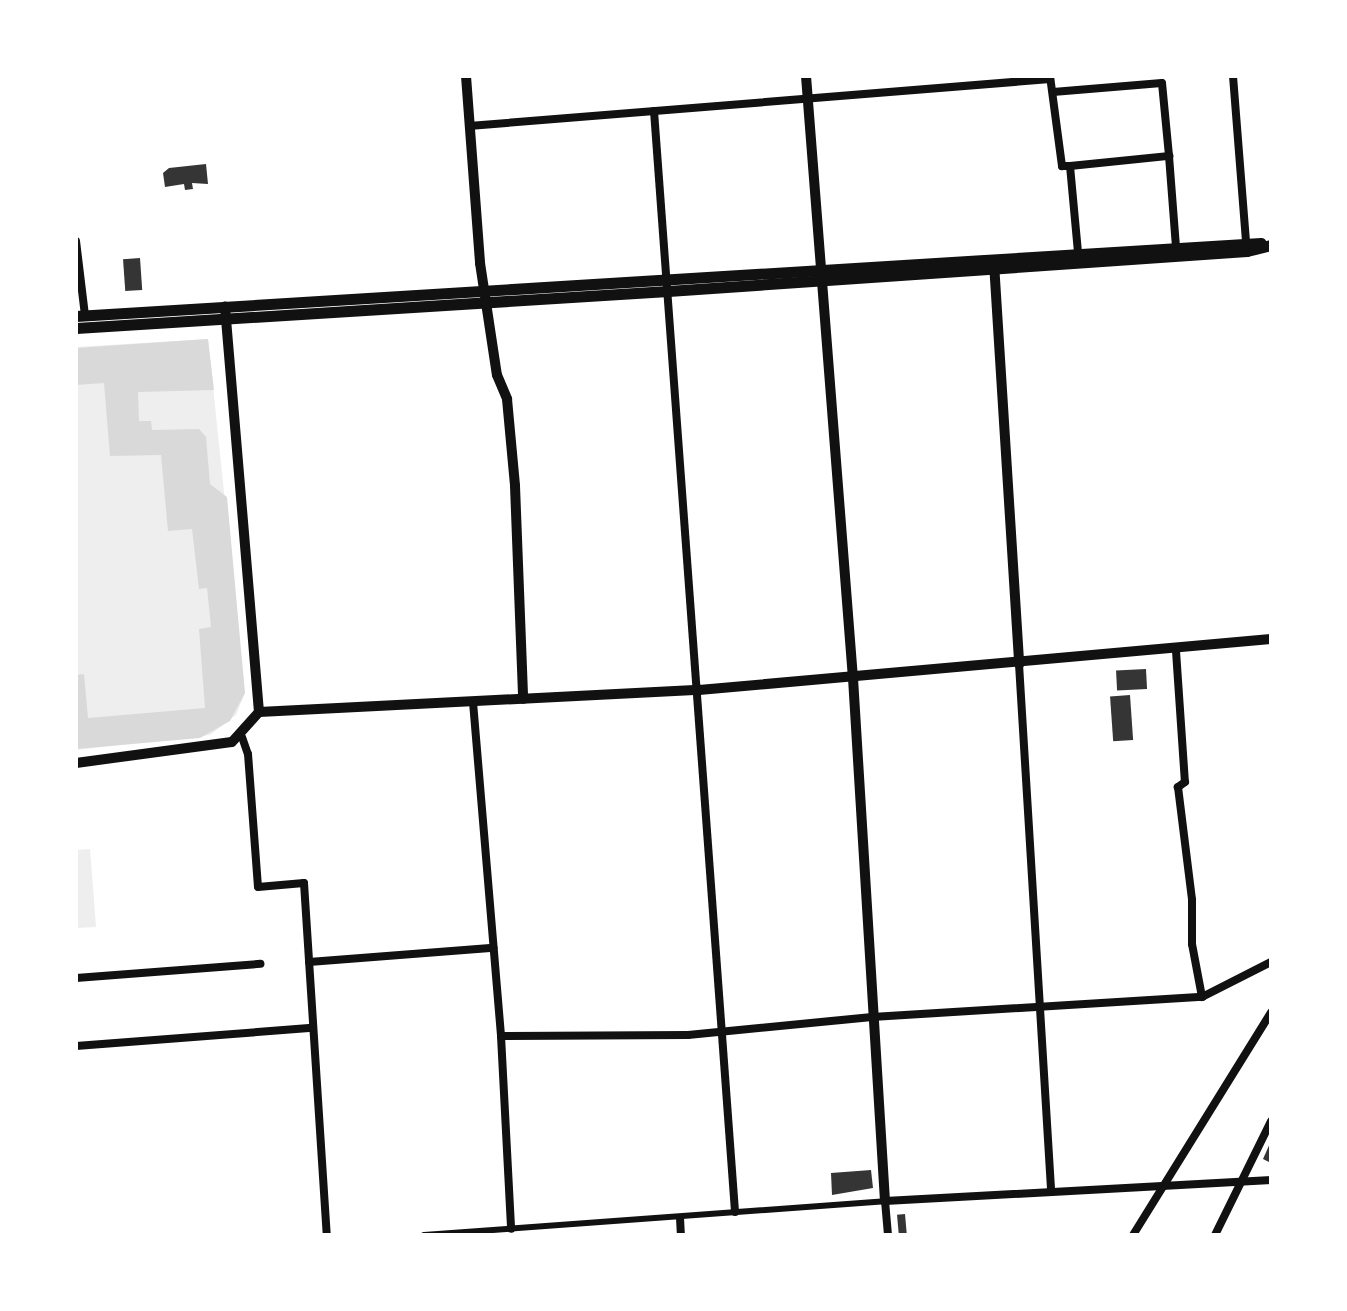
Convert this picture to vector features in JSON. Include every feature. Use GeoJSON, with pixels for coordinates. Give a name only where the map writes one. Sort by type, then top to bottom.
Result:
{"type":"FeatureCollection","features":[{"type":"Feature","properties":{"kind":"main road"},"geometry":{"type":"LineString","coordinates":[[994,262],[1078,252],[1271,244]]}},
{"type":"Feature","properties":{"kind":"main road"},"geometry":{"type":"LineString","coordinates":[[76,328],[1271,244]]}},
{"type":"Feature","properties":{"kind":"main road"},"geometry":{"type":"LineString","coordinates":[[80,315],[483,287],[667,286]]}},
{"type":"Feature","properties":{"kind":"street"},"geometry":{"type":"LineString","coordinates":[[466,76],[483,287],[497,375],[507,399],[523,699]]}},
{"type":"Feature","properties":{"kind":"street"},"geometry":{"type":"LineString","coordinates":[[806,76],[853,678],[888,1235]]}},
{"type":"Feature","properties":{"kind":"street"},"geometry":{"type":"LineString","coordinates":[[1233,76],[1246,243]]}},
{"type":"Feature","properties":{"kind":"street"},"geometry":{"type":"LineString","coordinates":[[469,126],[1050,77],[1062,166],[1169,156]]}},
{"type":"Feature","properties":{"kind":"street"},"geometry":{"type":"LineString","coordinates":[[1053,92],[1162,83],[1176,246]]}},
{"type":"Feature","properties":{"kind":"street"},"geometry":{"type":"LineString","coordinates":[[654,111],[735,1212]]}},
{"type":"Feature","properties":{"kind":"street"},"geometry":{"type":"LineString","coordinates":[[1070,166],[1078,252]]}},
{"type":"Feature","properties":{"kind":"street"},"geometry":{"type":"LineString","coordinates":[[76,241],[80,315]]}},
{"type":"Feature","properties":{"kind":"street"},"geometry":{"type":"LineString","coordinates":[[994,262],[1051,1189]]}},
{"type":"Feature","properties":{"kind":"street"},"geometry":{"type":"LineString","coordinates":[[76,763],[220,745],[242,737],[259,712],[225,306]]}},
{"type":"Feature","properties":{"kind":"street"},"geometry":{"type":"LineString","coordinates":[[259,712],[699,690],[1176,651],[1271,639]]}},
{"type":"Feature","properties":{"kind":"street"},"geometry":{"type":"LineString","coordinates":[[1176,651],[1185,782],[1178,787],[1192,944],[1202,997]]}},
{"type":"Feature","properties":{"kind":"street"},"geometry":{"type":"LineString","coordinates":[[473,702],[501,1036],[511,1229]]}},
{"type":"Feature","properties":{"kind":"street"},"geometry":{"type":"LineString","coordinates":[[242,737],[248,754],[258,887],[304,883],[327,1235]]}},
{"type":"Feature","properties":{"kind":"street"},"geometry":{"type":"LineString","coordinates":[[309,962],[493,948]]}},
{"type":"Feature","properties":{"kind":"street"},"geometry":{"type":"LineString","coordinates":[[501,1036],[720,1033],[872,1017],[1040,1011],[1202,997],[1271,962]]}},
{"type":"Feature","properties":{"kind":"street"},"geometry":{"type":"LineString","coordinates":[[76,978],[260,964]]}},
{"type":"Feature","properties":{"kind":"street"},"geometry":{"type":"LineString","coordinates":[[1133,1235],[1271,1012]]}},
{"type":"Feature","properties":{"kind":"street"},"geometry":{"type":"LineString","coordinates":[[76,1046],[312,1028]]}},
{"type":"Feature","properties":{"kind":"street"},"geometry":{"type":"LineString","coordinates":[[1215,1235],[1271,1121]]}},
{"type":"Feature","properties":{"kind":"street"},"geometry":{"type":"LineString","coordinates":[[424,1235],[1051,1189],[1271,1180]]}},
{"type":"Feature","properties":{"kind":"street"},"geometry":{"type":"LineString","coordinates":[[680,1218],[681,1235]]}},
{"type":"Feature","properties":{"kind":"shaded area"},"geometry":{"type":"Polygon","coordinates":[[[208,339],[245,693],[236,715],[210,735],[76,750],[76,347],[208,339]]]}},
{"type":"Feature","properties":{"kind":"shaded area"},"geometry":{"type":"Polygon","coordinates":[[[208,339],[214,390],[138,392],[139,421],[151,421],[152,430],[199,429],[206,437],[210,484],[227,497],[245,693],[230,721],[200,738],[76,749],[76,675],[84,674],[88,718],[205,708],[199,629],[211,627],[207,588],[199,589],[192,529],[168,531],[161,455],[110,456],[104,383],[76,385],[76,348],[208,339]]]}},
{"type":"Feature","properties":{"kind":"shaded area"},"geometry":{"type":"Polygon","coordinates":[[[90,849],[96,927],[76,928],[76,850],[90,849]]]}},
{"type":"Feature","properties":{"kind":"building"},"geometry":{"type":"Polygon","coordinates":[[[206,164],[208,184],[192,183],[193,189],[185,190],[184,184],[165,187],[163,173],[169,168],[206,164]]]}},
{"type":"Feature","properties":{"kind":"building"},"geometry":{"type":"Polygon","coordinates":[[[140,258],[142,290],[125,291],[123,259],[140,258]]]}},
{"type":"Feature","properties":{"kind":"building"},"geometry":{"type":"Polygon","coordinates":[[[1146,669],[1147,689],[1117,691],[1116,671],[1146,669]]]}},
{"type":"Feature","properties":{"kind":"building"},"geometry":{"type":"Polygon","coordinates":[[[1130,695],[1133,740],[1113,741],[1110,696],[1130,695]]]}},
{"type":"Feature","properties":{"kind":"building"},"geometry":{"type":"Polygon","coordinates":[[[1271,1141],[1271,1163],[1263,1159],[1271,1141]]]}},
{"type":"Feature","properties":{"kind":"building"},"geometry":{"type":"Polygon","coordinates":[[[871,1170],[873,1188],[832,1195],[831,1173],[871,1170]]]}},
{"type":"Feature","properties":{"kind":"building"},"geometry":{"type":"Polygon","coordinates":[[[905,1214],[907,1235],[899,1235],[897,1215],[905,1214]]]}}]}
